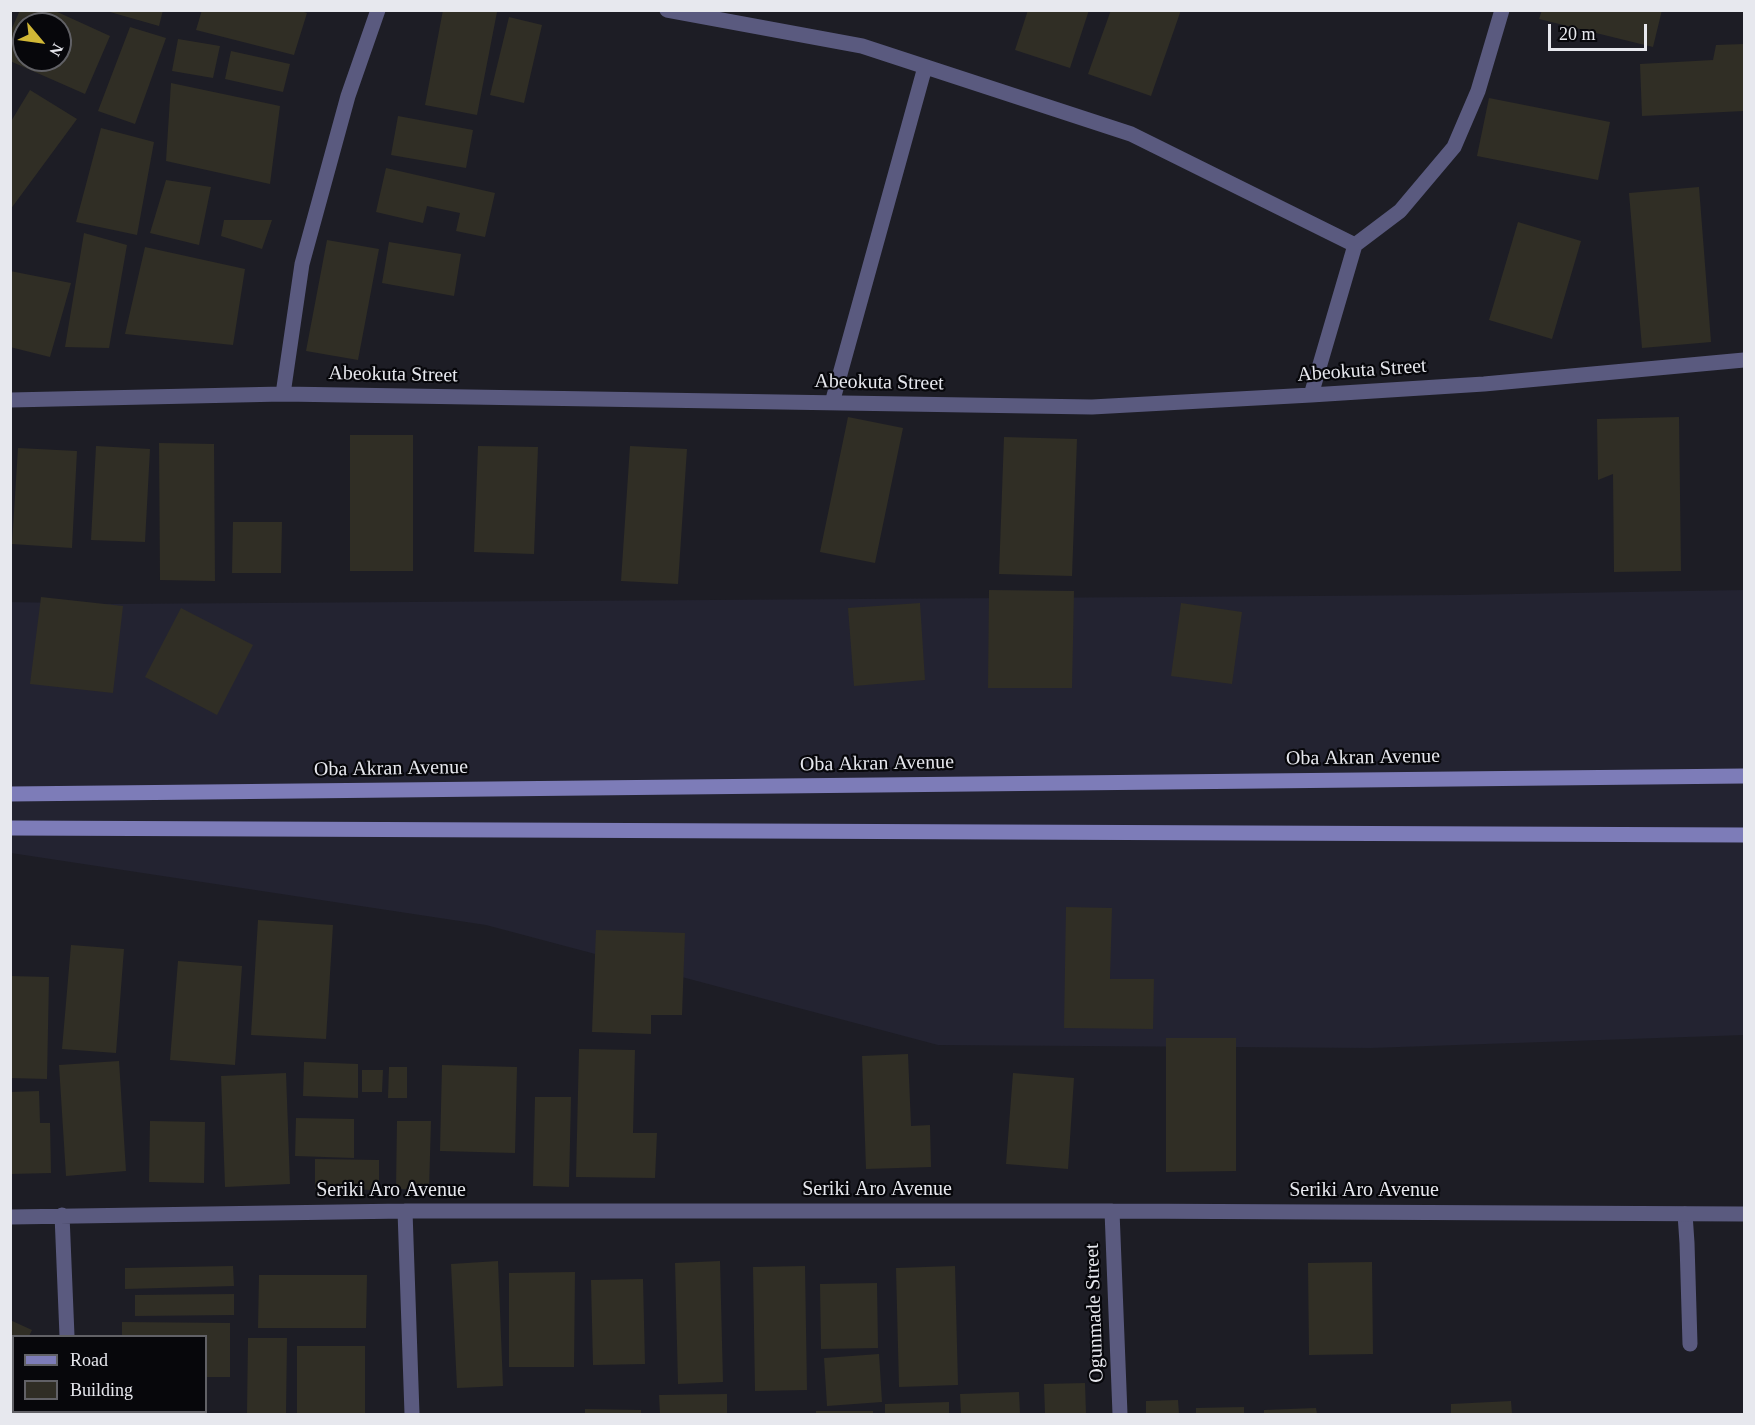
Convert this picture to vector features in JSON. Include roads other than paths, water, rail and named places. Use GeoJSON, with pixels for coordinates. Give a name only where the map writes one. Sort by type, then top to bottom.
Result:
{"type":"FeatureCollection","features":[{"type":"Feature","properties":{"kind":"main road","name":"Oba Akran Avenue"},"geometry":{"type":"LineString","coordinates":[[10,794],[1744,776]]}},
{"type":"Feature","properties":{"kind":"main road"},"geometry":{"type":"LineString","coordinates":[[10,828],[1744,835]]}},
{"type":"Feature","properties":{"kind":"street"},"geometry":{"type":"LineString","coordinates":[[283,394],[302,264],[348,96],[378,10]]}},
{"type":"Feature","properties":{"kind":"street"},"geometry":{"type":"LineString","coordinates":[[668,10],[862,46],[1131,134],[1355,245]]}},
{"type":"Feature","properties":{"kind":"street"},"geometry":{"type":"LineString","coordinates":[[1311,396],[1355,245],[1400,212],[1454,147],[1478,91],[1502,10]]}},
{"type":"Feature","properties":{"kind":"street"},"geometry":{"type":"LineString","coordinates":[[832,403],[925,67]]}},
{"type":"Feature","properties":{"kind":"street","name":"Abeokuta Street"},"geometry":{"type":"LineString","coordinates":[[10,400],[283,394],[1092,407],[1311,396],[1484,384],[1744,360]]}},
{"type":"Feature","properties":{"kind":"street","name":"Seriki Aro Avenue"},"geometry":{"type":"LineString","coordinates":[[10,1217],[405,1211],[1112,1210],[1744,1214]]}},
{"type":"Feature","properties":{"kind":"street","name":"Ogunmade Street"},"geometry":{"type":"LineString","coordinates":[[1112,1210],[1120,1414]]}},
{"type":"Feature","properties":{"kind":"street"},"geometry":{"type":"LineString","coordinates":[[405,1211],[412,1414]]}},
{"type":"Feature","properties":{"kind":"street"},"geometry":{"type":"LineString","coordinates":[[1685,1214],[1690,1344]]}},
{"type":"Feature","properties":{"kind":"street"},"geometry":{"type":"LineString","coordinates":[[62,1215],[67,1335]]}}]}
